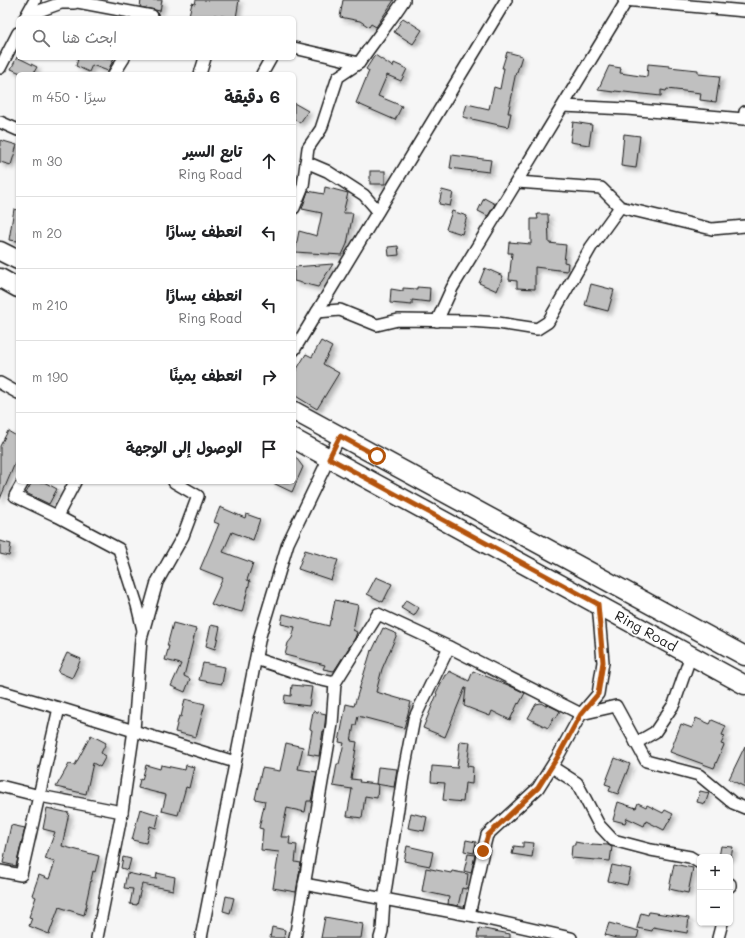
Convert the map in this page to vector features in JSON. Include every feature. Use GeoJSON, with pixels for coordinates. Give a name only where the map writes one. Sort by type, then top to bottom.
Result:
{"type":"FeatureCollection","features":[{"type":"Feature","properties":{"kind":"main road"},"geometry":{"type":"LineString","coordinates":[[0,251],[16,259]]}},
{"type":"Feature","properties":{"kind":"main road"},"geometry":{"type":"LineString","coordinates":[[0,278],[16,287]]}},
{"type":"Feature","properties":{"kind":"main road","name":"Ring Road"},"geometry":{"type":"LineString","coordinates":[[296,412],[745,656]]}},
{"type":"Feature","properties":{"kind":"main road","name":"Ring Road"},"geometry":{"type":"LineString","coordinates":[[296,440],[745,685]]}},
{"type":"Feature","properties":{"kind":"street"},"geometry":{"type":"LineString","coordinates":[[27,16],[35,0]]}},
{"type":"Feature","properties":{"kind":"street"},"geometry":{"type":"LineString","coordinates":[[68,0],[149,16]]}},
{"type":"Feature","properties":{"kind":"street"},"geometry":{"type":"LineString","coordinates":[[296,203],[303,186],[308,148],[321,129],[338,77],[359,63],[393,18],[404,0]]}},
{"type":"Feature","properties":{"kind":"street"},"geometry":{"type":"LineString","coordinates":[[296,347],[506,0]]}},
{"type":"Feature","properties":{"kind":"street"},"geometry":{"type":"LineString","coordinates":[[624,0],[745,11]]}},
{"type":"Feature","properties":{"kind":"street"},"geometry":{"type":"LineString","coordinates":[[438,321],[452,288],[627,0]]}},
{"type":"Feature","properties":{"kind":"street"},"geometry":{"type":"LineString","coordinates":[[33,16],[39,11],[61,3],[79,3]]}},
{"type":"Feature","properties":{"kind":"street"},"geometry":{"type":"LineString","coordinates":[[0,68],[16,37]]}},
{"type":"Feature","properties":{"kind":"street"},"geometry":{"type":"LineString","coordinates":[[296,48],[359,63]]}},
{"type":"Feature","properties":{"kind":"street"},"geometry":{"type":"LineString","coordinates":[[115,72],[123,60]]}},
{"type":"Feature","properties":{"kind":"street"},"geometry":{"type":"LineString","coordinates":[[201,72],[204,60]]}},
{"type":"Feature","properties":{"kind":"street"},"geometry":{"type":"LineString","coordinates":[[263,72],[270,60]]}},
{"type":"Feature","properties":{"kind":"street"},"geometry":{"type":"LineString","coordinates":[[563,106],[627,109],[744,119],[745,112]]}},
{"type":"Feature","properties":{"kind":"street"},"geometry":{"type":"LineString","coordinates":[[0,122],[16,129]]}},
{"type":"Feature","properties":{"kind":"street"},"geometry":{"type":"LineString","coordinates":[[306,162],[327,171],[364,195],[378,211]]}},
{"type":"Feature","properties":{"kind":"street"},"geometry":{"type":"LineString","coordinates":[[517,182],[601,188],[620,207],[712,229],[745,226]]}},
{"type":"Feature","properties":{"kind":"street"},"geometry":{"type":"LineString","coordinates":[[317,312],[340,310],[378,325],[398,320],[438,321],[498,323],[537,329],[548,322],[591,247],[620,207]]}},
{"type":"Feature","properties":{"kind":"street"},"geometry":{"type":"LineString","coordinates":[[0,383],[16,392]]}},
{"type":"Feature","properties":{"kind":"street"},"geometry":{"type":"LineString","coordinates":[[201,938],[260,636],[288,543],[340,436]]}},
{"type":"Feature","properties":{"kind":"street"},"geometry":{"type":"LineString","coordinates":[[22,484],[15,496],[57,516],[119,549],[137,605],[143,630]]}},
{"type":"Feature","properties":{"kind":"street"},"geometry":{"type":"LineString","coordinates":[[57,516],[74,484]]}},
{"type":"Feature","properties":{"kind":"street"},"geometry":{"type":"LineString","coordinates":[[97,938],[122,812],[134,730],[143,630],[157,582],[183,536],[198,496],[177,484]]}},
{"type":"Feature","properties":{"kind":"street"},"geometry":{"type":"LineString","coordinates":[[468,915],[488,835],[538,788],[552,767],[581,714],[598,694],[603,662],[598,604]]}},
{"type":"Feature","properties":{"kind":"street"},"geometry":{"type":"LineString","coordinates":[[295,938],[332,724],[335,683],[378,614],[449,647],[581,714],[616,706],[646,761],[699,775],[733,803],[745,808]]}},
{"type":"Feature","properties":{"kind":"street"},"geometry":{"type":"LineString","coordinates":[[380,938],[382,931],[384,899],[403,776],[414,719],[449,647]]}},
{"type":"Feature","properties":{"kind":"street"},"geometry":{"type":"LineString","coordinates":[[636,743],[655,732],[674,704],[691,655]]}},
{"type":"Feature","properties":{"kind":"street"},"geometry":{"type":"LineString","coordinates":[[256,659],[313,678],[335,683]]}},
{"type":"Feature","properties":{"kind":"street"},"geometry":{"type":"LineString","coordinates":[[0,691],[134,730],[235,762]]}},
{"type":"Feature","properties":{"kind":"street"},"geometry":{"type":"LineString","coordinates":[[0,871],[21,875],[59,708]]}},
{"type":"Feature","properties":{"kind":"street"},"geometry":{"type":"LineString","coordinates":[[552,767],[577,783],[599,825],[613,840],[651,850],[690,857],[697,861]]}},
{"type":"Feature","properties":{"kind":"street"},"geometry":{"type":"LineString","coordinates":[[0,786],[40,796],[122,812]]}},
{"type":"Feature","properties":{"kind":"street"},"geometry":{"type":"LineString","coordinates":[[304,884],[468,915],[571,938]]}},
{"type":"Feature","properties":{"kind":"street"},"geometry":{"type":"LineString","coordinates":[[718,938],[721,926]]}},
{"type":"Feature","properties":{"kind":"building"},"geometry":{"type":"Polygon","coordinates":[[[141,0],[162,0],[160,11],[140,7],[141,0]]]}},
{"type":"Feature","properties":{"kind":"building"},"geometry":{"type":"Polygon","coordinates":[[[196,0],[239,0],[236,16],[189,15],[192,3],[195,4],[196,0]]]}},
{"type":"Feature","properties":{"kind":"building"},"geometry":{"type":"Polygon","coordinates":[[[343,0],[394,0],[376,27],[371,24],[369,27],[360,21],[340,17],[343,0]]]}},
{"type":"Feature","properties":{"kind":"building"},"geometry":{"type":"Polygon","coordinates":[[[403,18],[422,30],[413,44],[394,32],[403,18]]]}},
{"type":"Feature","properties":{"kind":"building"},"geometry":{"type":"Polygon","coordinates":[[[507,52],[522,56],[516,72],[512,91],[508,113],[511,113],[508,127],[463,117],[467,104],[489,109],[494,87],[500,89],[504,68],[502,68],[507,52]]]}},
{"type":"Feature","properties":{"kind":"building"},"geometry":{"type":"Polygon","coordinates":[[[375,55],[393,67],[394,63],[407,69],[401,81],[387,75],[378,96],[402,106],[395,120],[356,103],[369,71],[366,69],[375,55]]]}},
{"type":"Feature","properties":{"kind":"building"},"geometry":{"type":"Polygon","coordinates":[[[16,59],[23,60],[37,67],[34,72],[18,72],[11,69],[16,59]]]}},
{"type":"Feature","properties":{"kind":"building"},"geometry":{"type":"Polygon","coordinates":[[[78,60],[113,60],[108,71],[92,65],[89,72],[76,66],[78,60]]]}},
{"type":"Feature","properties":{"kind":"building"},"geometry":{"type":"Polygon","coordinates":[[[648,64],[698,70],[698,74],[720,76],[716,102],[700,100],[701,93],[667,89],[666,91],[661,90],[661,96],[598,90],[609,66],[621,68],[620,73],[647,77],[648,64]]]}},
{"type":"Feature","properties":{"kind":"building"},"geometry":{"type":"Polygon","coordinates":[[[296,104],[308,111],[300,123],[296,120],[296,104]]]}},
{"type":"Feature","properties":{"kind":"building"},"geometry":{"type":"Polygon","coordinates":[[[573,122],[592,125],[589,145],[570,142],[573,122]]]}},
{"type":"Feature","properties":{"kind":"building"},"geometry":{"type":"Polygon","coordinates":[[[624,134],[640,136],[636,168],[621,166],[624,134]]]}},
{"type":"Feature","properties":{"kind":"building"},"geometry":{"type":"Polygon","coordinates":[[[0,140],[16,145],[11,165],[0,162],[0,140]]]}},
{"type":"Feature","properties":{"kind":"building"},"geometry":{"type":"Polygon","coordinates":[[[452,155],[491,160],[489,172],[450,168],[452,155]]]}},
{"type":"Feature","properties":{"kind":"building"},"geometry":{"type":"Polygon","coordinates":[[[370,171],[385,171],[385,184],[370,184],[370,171]]]}},
{"type":"Feature","properties":{"kind":"building"},"geometry":{"type":"Polygon","coordinates":[[[325,187],[348,193],[343,213],[353,213],[347,244],[342,255],[296,252],[299,231],[317,236],[322,213],[302,209],[308,191],[324,194],[325,187]]]}},
{"type":"Feature","properties":{"kind":"building"},"geometry":{"type":"Polygon","coordinates":[[[442,190],[453,193],[450,206],[439,204],[442,190]]]}},
{"type":"Feature","properties":{"kind":"building"},"geometry":{"type":"Polygon","coordinates":[[[484,198],[495,204],[488,216],[478,211],[484,198]]]}},
{"type":"Feature","properties":{"kind":"building"},"geometry":{"type":"Polygon","coordinates":[[[14,209],[16,210],[16,241],[9,240],[14,209]]]}},
{"type":"Feature","properties":{"kind":"building"},"geometry":{"type":"Polygon","coordinates":[[[452,211],[467,216],[462,234],[446,229],[452,211]]]}},
{"type":"Feature","properties":{"kind":"building"},"geometry":{"type":"Polygon","coordinates":[[[537,214],[548,214],[549,243],[566,245],[564,262],[568,263],[567,271],[535,267],[535,289],[517,288],[517,281],[509,280],[512,253],[508,253],[509,242],[531,244],[531,219],[538,219],[537,214]]]}},
{"type":"Feature","properties":{"kind":"building"},"geometry":{"type":"Polygon","coordinates":[[[398,246],[399,255],[389,256],[388,247],[398,246]]]}},
{"type":"Feature","properties":{"kind":"building"},"geometry":{"type":"Polygon","coordinates":[[[333,264],[318,287],[296,282],[296,267],[333,264]]]}},
{"type":"Feature","properties":{"kind":"building"},"geometry":{"type":"Polygon","coordinates":[[[485,268],[503,276],[497,291],[479,283],[485,268]]]}},
{"type":"Feature","properties":{"kind":"building"},"geometry":{"type":"Polygon","coordinates":[[[591,284],[614,290],[608,311],[585,305],[591,284]]]}},
{"type":"Feature","properties":{"kind":"building"},"geometry":{"type":"Polygon","coordinates":[[[417,287],[430,288],[429,302],[412,300],[412,305],[390,303],[391,289],[403,291],[403,288],[417,289],[417,287]]]}},
{"type":"Feature","properties":{"kind":"building"},"geometry":{"type":"Polygon","coordinates":[[[321,341],[332,347],[323,364],[339,373],[317,409],[296,396],[296,371],[306,354],[312,357],[321,341]]]}},
{"type":"Feature","properties":{"kind":"building"},"geometry":{"type":"Polygon","coordinates":[[[8,431],[16,436],[16,461],[0,499],[0,446],[8,431]]]}},
{"type":"Feature","properties":{"kind":"building"},"geometry":{"type":"Polygon","coordinates":[[[296,458],[303,467],[296,483],[296,458]]]}},
{"type":"Feature","properties":{"kind":"building"},"geometry":{"type":"Polygon","coordinates":[[[31,484],[48,484],[57,489],[49,504],[26,493],[31,484]]]}},
{"type":"Feature","properties":{"kind":"building"},"geometry":{"type":"Polygon","coordinates":[[[275,484],[296,484],[292,492],[275,484]]]}},
{"type":"Feature","properties":{"kind":"building"},"geometry":{"type":"Polygon","coordinates":[[[220,507],[245,518],[246,514],[260,519],[253,540],[232,532],[223,552],[253,563],[247,580],[250,581],[242,612],[211,604],[223,578],[200,569],[219,524],[214,522],[220,507]]]}},
{"type":"Feature","properties":{"kind":"building"},"geometry":{"type":"Polygon","coordinates":[[[0,541],[11,544],[9,556],[0,554],[0,541]]]}},
{"type":"Feature","properties":{"kind":"building"},"geometry":{"type":"Polygon","coordinates":[[[305,550],[338,560],[331,580],[298,569],[305,550]]]}},
{"type":"Feature","properties":{"kind":"building"},"geometry":{"type":"Polygon","coordinates":[[[376,577],[392,584],[383,602],[367,594],[376,577]]]}},
{"type":"Feature","properties":{"kind":"building"},"geometry":{"type":"Polygon","coordinates":[[[335,600],[358,605],[353,630],[357,632],[355,638],[334,671],[323,669],[325,665],[285,655],[288,643],[292,638],[295,627],[281,624],[283,614],[329,626],[335,600]]]}},
{"type":"Feature","properties":{"kind":"building"},"geometry":{"type":"Polygon","coordinates":[[[406,600],[419,608],[414,616],[401,608],[406,600]]]}},
{"type":"Feature","properties":{"kind":"building"},"geometry":{"type":"Polygon","coordinates":[[[173,623],[196,629],[184,676],[190,679],[185,692],[171,686],[181,664],[165,660],[173,623]]]}},
{"type":"Feature","properties":{"kind":"building"},"geometry":{"type":"Polygon","coordinates":[[[211,625],[220,627],[215,649],[206,646],[211,625]]]}},
{"type":"Feature","properties":{"kind":"building"},"geometry":{"type":"Polygon","coordinates":[[[383,628],[397,634],[382,669],[376,692],[411,702],[404,728],[358,716],[356,725],[354,725],[351,741],[357,742],[351,779],[360,780],[359,782],[378,785],[377,798],[365,796],[362,818],[347,816],[352,789],[333,786],[337,764],[339,764],[344,743],[339,742],[346,704],[354,706],[371,650],[372,651],[383,628]]]}},
{"type":"Feature","properties":{"kind":"building"},"geometry":{"type":"Polygon","coordinates":[[[67,653],[81,659],[72,678],[58,672],[67,653]]]}},
{"type":"Feature","properties":{"kind":"building"},"geometry":{"type":"Polygon","coordinates":[[[203,663],[225,667],[222,684],[199,680],[203,663]]]}},
{"type":"Feature","properties":{"kind":"building"},"geometry":{"type":"Polygon","coordinates":[[[449,671],[469,681],[473,671],[525,693],[519,704],[518,703],[510,720],[492,711],[490,716],[464,706],[465,688],[445,737],[423,728],[437,694],[436,693],[445,675],[447,675],[449,671]]]}},
{"type":"Feature","properties":{"kind":"building"},"geometry":{"type":"Polygon","coordinates":[[[292,685],[312,687],[309,706],[284,703],[285,695],[291,696],[292,685]]]}},
{"type":"Feature","properties":{"kind":"building"},"geometry":{"type":"Polygon","coordinates":[[[185,699],[205,704],[196,737],[175,732],[179,716],[181,717],[185,699]]]}},
{"type":"Feature","properties":{"kind":"building"},"geometry":{"type":"Polygon","coordinates":[[[541,703],[560,711],[556,718],[554,717],[548,728],[528,718],[536,704],[541,703]]]}},
{"type":"Feature","properties":{"kind":"building"},"geometry":{"type":"Polygon","coordinates":[[[313,711],[326,714],[319,756],[308,754],[312,730],[310,729],[313,711]]]}},
{"type":"Feature","properties":{"kind":"building"},"geometry":{"type":"Polygon","coordinates":[[[696,718],[710,724],[712,720],[726,726],[722,735],[725,736],[721,744],[724,745],[714,768],[670,752],[681,724],[692,728],[696,718]]]}},
{"type":"Feature","properties":{"kind":"building"},"geometry":{"type":"Polygon","coordinates":[[[91,735],[106,743],[101,753],[106,756],[100,767],[93,763],[86,794],[56,787],[69,764],[75,765],[91,735]]]}},
{"type":"Feature","properties":{"kind":"building"},"geometry":{"type":"Polygon","coordinates":[[[460,741],[470,742],[467,766],[473,767],[472,784],[465,783],[463,802],[443,800],[445,783],[431,782],[432,766],[457,768],[460,741]]]}},
{"type":"Feature","properties":{"kind":"building"},"geometry":{"type":"Polygon","coordinates":[[[286,743],[303,747],[298,769],[317,772],[311,801],[307,801],[305,812],[287,808],[281,837],[290,837],[289,844],[297,845],[295,862],[301,863],[296,892],[273,888],[279,852],[261,850],[263,829],[259,828],[265,801],[255,799],[262,768],[280,771],[286,743]]]}},
{"type":"Feature","properties":{"kind":"building"},"geometry":{"type":"Polygon","coordinates":[[[745,746],[745,787],[729,779],[745,746]]]}},
{"type":"Feature","properties":{"kind":"building"},"geometry":{"type":"Polygon","coordinates":[[[615,758],[630,764],[618,794],[609,791],[611,786],[605,784],[615,758]]]}},
{"type":"Feature","properties":{"kind":"building"},"geometry":{"type":"Polygon","coordinates":[[[146,765],[160,769],[161,765],[185,770],[186,765],[194,767],[189,788],[186,787],[178,815],[162,811],[166,795],[138,788],[146,765]]]}},
{"type":"Feature","properties":{"kind":"building"},"geometry":{"type":"Polygon","coordinates":[[[378,767],[397,769],[394,787],[376,784],[378,767]]]}},
{"type":"Feature","properties":{"kind":"building"},"geometry":{"type":"Polygon","coordinates":[[[700,791],[709,793],[705,804],[697,802],[700,791]]]}},
{"type":"Feature","properties":{"kind":"building"},"geometry":{"type":"Polygon","coordinates":[[[618,802],[636,808],[638,803],[646,807],[647,805],[663,813],[665,810],[673,814],[664,830],[646,821],[644,826],[627,818],[625,823],[613,820],[618,802]]]}},
{"type":"Feature","properties":{"kind":"building"},"geometry":{"type":"Polygon","coordinates":[[[47,808],[69,813],[62,846],[99,856],[95,872],[93,871],[84,915],[59,907],[49,934],[29,926],[32,918],[29,917],[36,897],[32,895],[39,875],[49,879],[55,862],[45,859],[55,832],[43,829],[47,808]]]}},
{"type":"Feature","properties":{"kind":"building"},"geometry":{"type":"Polygon","coordinates":[[[140,809],[159,815],[156,828],[150,826],[146,843],[132,840],[140,809]]]}},
{"type":"Feature","properties":{"kind":"building"},"geometry":{"type":"Polygon","coordinates":[[[411,813],[427,817],[424,831],[408,828],[411,813]]]}},
{"type":"Feature","properties":{"kind":"building"},"geometry":{"type":"Polygon","coordinates":[[[11,825],[25,828],[16,866],[3,863],[11,825]]]}},
{"type":"Feature","properties":{"kind":"building"},"geometry":{"type":"Polygon","coordinates":[[[466,840],[476,842],[474,853],[464,851],[466,840]]]}},
{"type":"Feature","properties":{"kind":"building"},"geometry":{"type":"Polygon","coordinates":[[[523,842],[534,843],[532,857],[512,854],[514,846],[523,847],[523,842]]]}},
{"type":"Feature","properties":{"kind":"building"},"geometry":{"type":"Polygon","coordinates":[[[575,842],[592,845],[608,845],[612,847],[610,861],[571,858],[572,845],[575,845],[575,842]]]}},
{"type":"Feature","properties":{"kind":"building"},"geometry":{"type":"Polygon","coordinates":[[[407,846],[433,852],[430,866],[404,861],[407,846]]]}},
{"type":"Feature","properties":{"kind":"building"},"geometry":{"type":"Polygon","coordinates":[[[721,846],[733,847],[732,854],[720,854],[721,846]]]}},
{"type":"Feature","properties":{"kind":"building"},"geometry":{"type":"Polygon","coordinates":[[[468,854],[475,855],[471,873],[464,871],[468,854]]]}},
{"type":"Feature","properties":{"kind":"building"},"geometry":{"type":"Polygon","coordinates":[[[123,857],[131,859],[128,870],[121,868],[123,857]]]}},
{"type":"Feature","properties":{"kind":"building"},"geometry":{"type":"Polygon","coordinates":[[[674,864],[693,868],[688,893],[669,889],[674,864]]]}},
{"type":"Feature","properties":{"kind":"building"},"geometry":{"type":"Polygon","coordinates":[[[612,865],[631,869],[627,885],[608,881],[612,865]]]}},
{"type":"Feature","properties":{"kind":"building"},"geometry":{"type":"Polygon","coordinates":[[[426,868],[451,873],[452,871],[468,874],[466,889],[462,888],[458,906],[448,904],[449,897],[422,891],[426,868]]]}},
{"type":"Feature","properties":{"kind":"building"},"geometry":{"type":"Polygon","coordinates":[[[127,873],[156,879],[157,873],[175,877],[173,890],[142,884],[137,905],[130,904],[133,889],[124,888],[127,873]]]}},
{"type":"Feature","properties":{"kind":"building"},"geometry":{"type":"Polygon","coordinates":[[[226,896],[234,898],[230,913],[223,911],[226,896]]]}},
{"type":"Feature","properties":{"kind":"building"},"geometry":{"type":"Polygon","coordinates":[[[649,912],[689,918],[687,933],[653,927],[652,931],[637,928],[641,913],[648,915],[649,912]]]}},
{"type":"Feature","properties":{"kind":"building"},"geometry":{"type":"Polygon","coordinates":[[[325,917],[363,924],[361,938],[321,938],[325,917]]]}},
{"type":"Feature","properties":{"kind":"building"},"geometry":{"type":"Polygon","coordinates":[[[609,923],[639,931],[637,938],[616,938],[605,935],[609,923]]]}},
{"type":"Feature","properties":{"kind":"building"},"geometry":{"type":"Polygon","coordinates":[[[272,927],[285,930],[284,938],[270,938],[272,927]]]}},
{"type":"Feature","properties":{"kind":"building"},"geometry":{"type":"Polygon","coordinates":[[[479,928],[510,934],[510,938],[477,938],[479,928]]]}},
{"type":"Feature","properties":{"kind":"route"},"geometry":{"type":"LineString","coordinates":[[377,456],[340,436],[329,458],[598,604],[603,662],[598,694],[581,714],[557,758],[538,788],[488,835],[483,851]]}}]}
